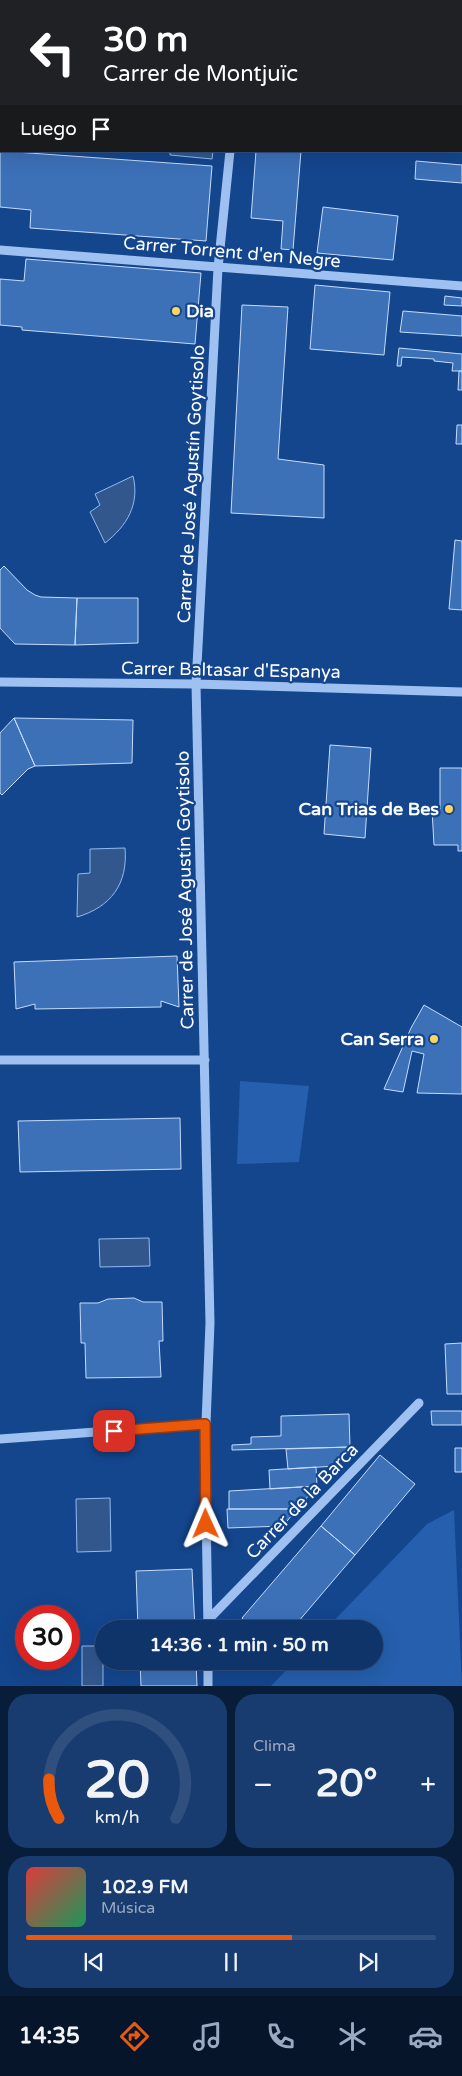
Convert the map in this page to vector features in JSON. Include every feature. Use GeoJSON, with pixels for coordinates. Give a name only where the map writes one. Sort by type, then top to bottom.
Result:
{"type":"FeatureCollection","features":[{"type":"Feature","properties":{"kind":"street","name":"Carrer de José Agustín Goytisolo"},"geometry":{"type":"LineString","coordinates":[[208,1620],[205,1424],[210,1323],[196,684],[218,268],[230,152]]}},
{"type":"Feature","properties":{"kind":"street","name":"Carrer Torrent d'en Negre"},"geometry":{"type":"LineString","coordinates":[[0,250],[301,275],[462,286]]}},
{"type":"Feature","properties":{"kind":"street","name":"Carrer Baltasar d'Espanya"},"geometry":{"type":"LineString","coordinates":[[0,682],[196,684],[462,692]]}},
{"type":"Feature","properties":{"kind":"street"},"geometry":{"type":"LineString","coordinates":[[0,1060],[205,1060]]}},
{"type":"Feature","properties":{"kind":"street","name":"Carrer de la Barca"},"geometry":{"type":"LineString","coordinates":[[212,1620],[419,1404]]}},
{"type":"Feature","properties":{"kind":"street"},"geometry":{"type":"LineString","coordinates":[[0,1439],[205,1424]]}},
{"type":"Feature","properties":{"kind":"street"},"geometry":{"type":"LineString","coordinates":[[208,1670],[208,1686]]}},
{"type":"Feature","properties":{"kind":"shaded area"},"geometry":{"type":"Polygon","coordinates":[[[170,152],[213,152],[212,159],[170,155],[170,152]]]}},
{"type":"Feature","properties":{"kind":"shaded area"},"geometry":{"type":"Polygon","coordinates":[[[133,476],[135,496],[130,514],[120,529],[105,543],[90,512],[100,505],[95,494],[133,476]]]}},
{"type":"Feature","properties":{"kind":"shaded area"},"geometry":{"type":"Polygon","coordinates":[[[125,848],[124,873],[115,892],[99,907],[77,917],[78,874],[90,873],[90,849],[125,848]]]}},
{"type":"Feature","properties":{"kind":"shaded area"},"geometry":{"type":"Polygon","coordinates":[[[240,1081],[309,1086],[299,1162],[237,1164],[240,1081]]]}},
{"type":"Feature","properties":{"kind":"shaded area"},"geometry":{"type":"Polygon","coordinates":[[[149,1238],[150,1266],[100,1267],[99,1239],[149,1238]]]}},
{"type":"Feature","properties":{"kind":"shaded area"},"geometry":{"type":"Polygon","coordinates":[[[110,1498],[111,1551],[77,1552],[76,1499],[110,1498]]]}},
{"type":"Feature","properties":{"kind":"shaded area"},"geometry":{"type":"Polygon","coordinates":[[[454,1510],[462,1686],[271,1686],[286,1670],[383,1670],[383,1620],[335,1620],[427,1524],[454,1510]]]}},
{"type":"Feature","properties":{"kind":"shaded area"},"geometry":{"type":"Polygon","coordinates":[[[82,1646],[95,1646],[95,1670],[103,1670],[103,1686],[82,1686],[82,1646]]]}},
{"type":"Feature","properties":{"kind":"building"},"geometry":{"type":"Polygon","coordinates":[[[0,152],[212,166],[206,241],[30,228],[31,210],[0,207],[0,152]]]}},
{"type":"Feature","properties":{"kind":"building"},"geometry":{"type":"Polygon","coordinates":[[[256,152],[301,152],[293,250],[281,249],[283,221],[251,218],[256,152]]]}},
{"type":"Feature","properties":{"kind":"building"},"geometry":{"type":"Polygon","coordinates":[[[416,161],[462,165],[462,183],[415,179],[416,161]]]}},
{"type":"Feature","properties":{"kind":"building"},"geometry":{"type":"Polygon","coordinates":[[[323,207],[398,216],[393,260],[317,253],[323,207]]]}},
{"type":"Feature","properties":{"kind":"building"},"geometry":{"type":"Polygon","coordinates":[[[26,259],[201,273],[195,344],[22,330],[22,327],[0,325],[0,279],[24,281],[26,259]]]}},
{"type":"Feature","properties":{"kind":"building"},"geometry":{"type":"Polygon","coordinates":[[[315,285],[390,292],[384,355],[310,349],[315,285]]]}},
{"type":"Feature","properties":{"kind":"building"},"geometry":{"type":"Polygon","coordinates":[[[445,296],[462,298],[462,306],[444,305],[445,296]]]}},
{"type":"Feature","properties":{"kind":"building"},"geometry":{"type":"Polygon","coordinates":[[[242,305],[288,307],[278,459],[324,465],[324,518],[231,513],[242,305]]]}},
{"type":"Feature","properties":{"kind":"building"},"geometry":{"type":"Polygon","coordinates":[[[403,311],[462,316],[462,336],[400,332],[403,311]]]}},
{"type":"Feature","properties":{"kind":"building"},"geometry":{"type":"Polygon","coordinates":[[[399,348],[462,354],[462,371],[452,371],[453,363],[434,361],[434,359],[402,357],[401,366],[397,366],[399,348]]]}},
{"type":"Feature","properties":{"kind":"building"},"geometry":{"type":"Polygon","coordinates":[[[459,371],[462,371],[462,390],[458,390],[459,371]]]}},
{"type":"Feature","properties":{"kind":"building"},"geometry":{"type":"Polygon","coordinates":[[[457,425],[462,425],[462,444],[456,444],[457,425]]]}},
{"type":"Feature","properties":{"kind":"building"},"geometry":{"type":"Polygon","coordinates":[[[455,540],[462,541],[462,610],[449,609],[455,540]]]}},
{"type":"Feature","properties":{"kind":"building"},"geometry":{"type":"Polygon","coordinates":[[[4,566],[27,590],[35,595],[41,597],[77,598],[75,645],[15,644],[0,628],[0,570],[4,566]]]}},
{"type":"Feature","properties":{"kind":"building"},"geometry":{"type":"Polygon","coordinates":[[[77,598],[138,598],[138,643],[75,645],[77,598]]]}},
{"type":"Feature","properties":{"kind":"building"},"geometry":{"type":"Polygon","coordinates":[[[14,718],[35,766],[28,769],[2,795],[0,793],[0,733],[14,718]]]}},
{"type":"Feature","properties":{"kind":"building"},"geometry":{"type":"Polygon","coordinates":[[[14,718],[133,720],[132,763],[35,766],[14,718]]]}},
{"type":"Feature","properties":{"kind":"building"},"geometry":{"type":"Polygon","coordinates":[[[330,745],[371,748],[365,838],[324,834],[330,745]]]}},
{"type":"Feature","properties":{"kind":"building","name":"Can Trias de Bes"},"geometry":{"type":"Polygon","coordinates":[[[440,768],[462,768],[462,851],[458,851],[458,845],[434,845],[432,810],[440,809],[440,768]]]}},
{"type":"Feature","properties":{"kind":"building"},"geometry":{"type":"Polygon","coordinates":[[[177,956],[179,1007],[161,1001],[161,1007],[35,1009],[35,1004],[16,1009],[14,962],[177,956]]]}},
{"type":"Feature","properties":{"kind":"building","name":"Can Serra"},"geometry":{"type":"Polygon","coordinates":[[[424,1005],[462,1027],[462,1094],[417,1093],[424,1054],[412,1051],[403,1092],[384,1089],[411,1028],[424,1005]]]}},
{"type":"Feature","properties":{"kind":"building"},"geometry":{"type":"Polygon","coordinates":[[[180,1118],[181,1169],[20,1172],[18,1121],[180,1118]]]}},
{"type":"Feature","properties":{"kind":"building"},"geometry":{"type":"Polygon","coordinates":[[[134,1298],[143,1302],[162,1302],[163,1341],[159,1341],[161,1377],[86,1378],[85,1343],[81,1343],[80,1303],[98,1303],[108,1299],[134,1298]]]}},
{"type":"Feature","properties":{"kind":"building"},"geometry":{"type":"Polygon","coordinates":[[[462,1343],[462,1394],[447,1394],[445,1344],[462,1343]]]}},
{"type":"Feature","properties":{"kind":"building"},"geometry":{"type":"Polygon","coordinates":[[[431,1411],[462,1411],[462,1425],[432,1425],[431,1411]]]}},
{"type":"Feature","properties":{"kind":"building"},"geometry":{"type":"Polygon","coordinates":[[[349,1414],[350,1447],[232,1450],[232,1445],[251,1444],[251,1437],[281,1436],[281,1416],[349,1414]]]}},
{"type":"Feature","properties":{"kind":"building"},"geometry":{"type":"Polygon","coordinates":[[[350,1447],[336,1466],[288,1469],[286,1449],[350,1447]]]}},
{"type":"Feature","properties":{"kind":"building"},"geometry":{"type":"Polygon","coordinates":[[[455,1448],[462,1448],[462,1472],[455,1472],[455,1448]]]}},
{"type":"Feature","properties":{"kind":"building"},"geometry":{"type":"Polygon","coordinates":[[[380,1455],[415,1484],[355,1555],[321,1526],[380,1455]]]}},
{"type":"Feature","properties":{"kind":"building"},"geometry":{"type":"Polygon","coordinates":[[[316,1467],[317,1486],[270,1489],[269,1470],[316,1467]]]}},
{"type":"Feature","properties":{"kind":"building"},"geometry":{"type":"Polygon","coordinates":[[[317,1486],[297,1509],[229,1509],[229,1491],[317,1486]]]}},
{"type":"Feature","properties":{"kind":"building"},"geometry":{"type":"Polygon","coordinates":[[[227,1509],[297,1509],[283,1526],[228,1528],[227,1509]]]}},
{"type":"Feature","properties":{"kind":"building"},"geometry":{"type":"Polygon","coordinates":[[[321,1526],[355,1555],[300,1620],[244,1620],[242,1618],[321,1526]]]}},
{"type":"Feature","properties":{"kind":"building"},"geometry":{"type":"Polygon","coordinates":[[[192,1569],[195,1620],[138,1620],[136,1571],[192,1569]]]}},
{"type":"Feature","properties":{"kind":"building"},"geometry":{"type":"Polygon","coordinates":[[[140,1670],[196,1670],[197,1686],[141,1686],[140,1670]]]}},
{"type":"Feature","properties":{"kind":"place","name":"Dia"},"geometry":{"type":"Point","coordinates":[176,311]}},
{"type":"Feature","properties":{"kind":"place","name":"Can Trias de Bes"},"geometry":{"type":"Point","coordinates":[449,809]}},
{"type":"Feature","properties":{"kind":"place","name":"Can Serra"},"geometry":{"type":"Point","coordinates":[434,1039]}},
{"type":"Feature","properties":{"kind":"route"},"geometry":{"type":"LineString","coordinates":[[114,1431],[205,1424],[206,1524]]}}]}
